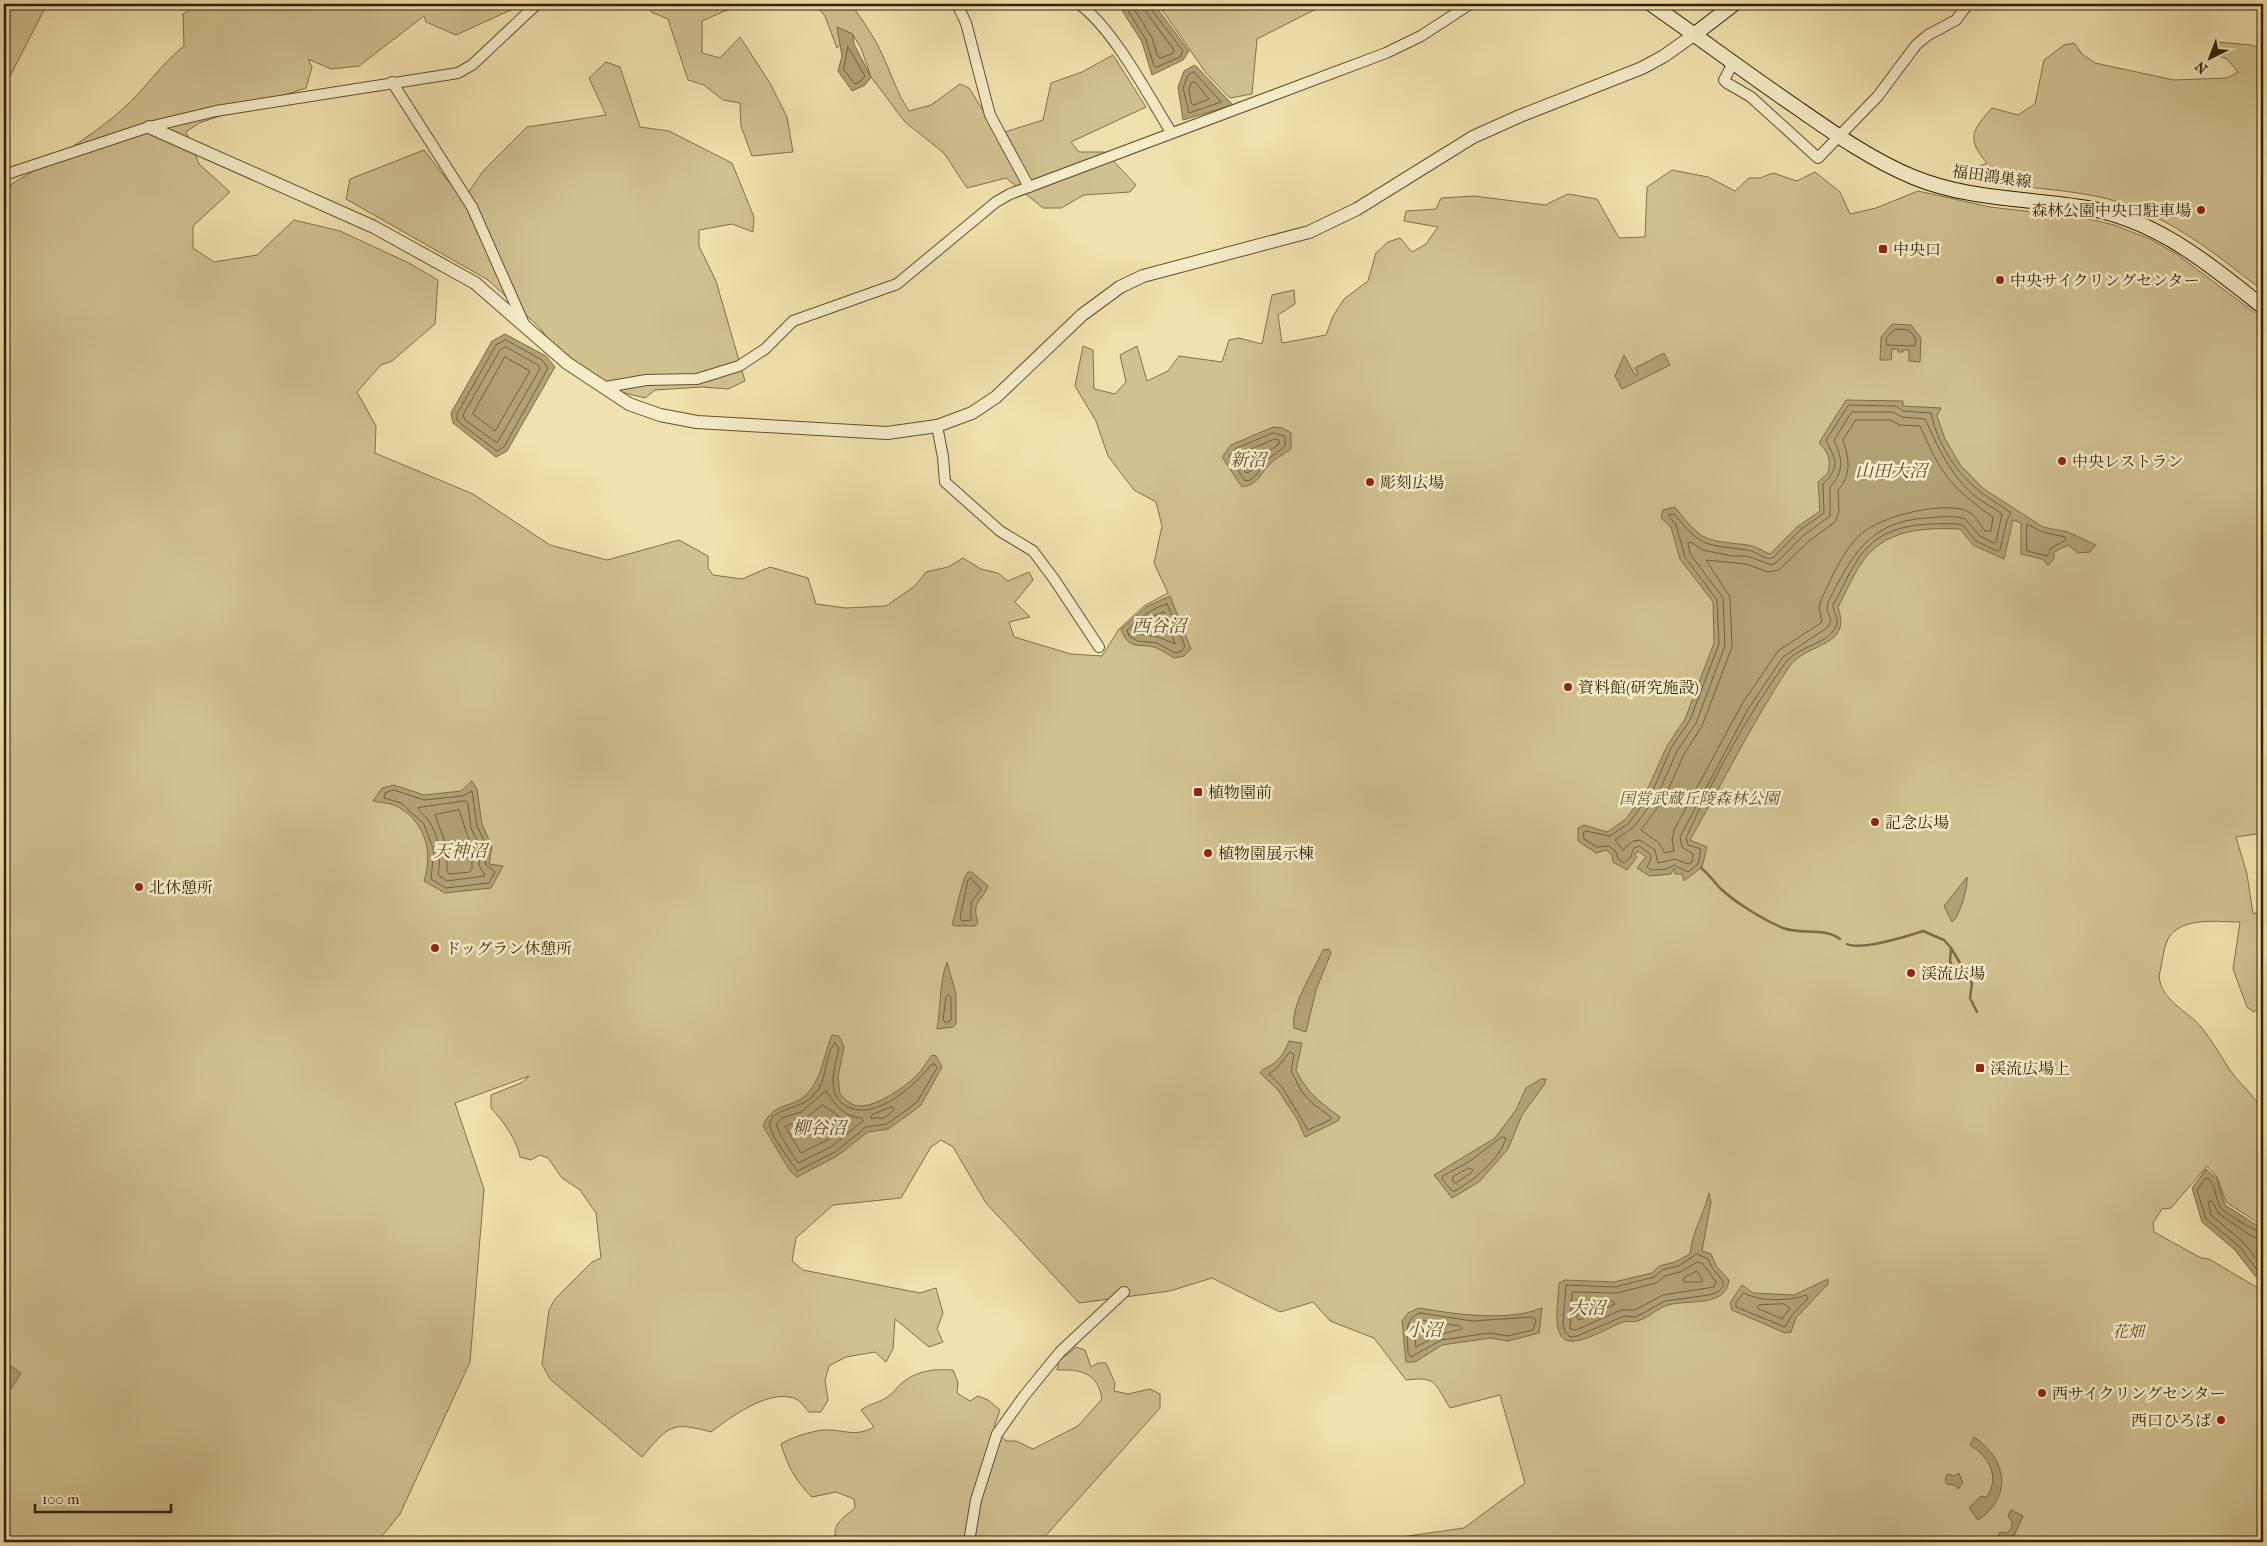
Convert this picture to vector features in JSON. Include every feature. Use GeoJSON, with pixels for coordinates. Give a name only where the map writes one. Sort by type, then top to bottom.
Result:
{"type":"FeatureCollection","features":[{"type":"Feature","properties":{"kind":"main road","name":"福田鴻巣線"},"geometry":{"type":"LineString","coordinates":[[1651,4],[1838,136],[1876,159],[1935,185],[1962,192],[2089,208],[2133,220],[2166,236],[2200,258],[2263,306]]}},
{"type":"Feature","properties":{"kind":"main road"},"geometry":{"type":"LineString","coordinates":[[1695,34],[1734,4]]}},
{"type":"Feature","properties":{"kind":"street"},"geometry":{"type":"LineString","coordinates":[[4,176],[149,126],[216,110],[458,73],[472,65],[537,4]]}},
{"type":"Feature","properties":{"kind":"street"},"geometry":{"type":"LineString","coordinates":[[957,4],[966,23],[990,115],[1029,187]]}},
{"type":"Feature","properties":{"kind":"street"},"geometry":{"type":"LineString","coordinates":[[1079,4],[1090,11],[1104,27],[1171,132]]}},
{"type":"Feature","properties":{"kind":"street"},"geometry":{"type":"LineString","coordinates":[[606,387],[646,380],[697,379],[739,366],[766,349],[793,321],[897,284],[996,202],[1029,187],[1171,132],[1269,98],[1386,53],[1421,36],[1470,4]]}},
{"type":"Feature","properties":{"kind":"street"},"geometry":{"type":"LineString","coordinates":[[1733,63],[1724,80],[1751,97],[1818,158],[1878,96],[1916,45],[1928,35],[1956,20],[1968,4]]}},
{"type":"Feature","properties":{"kind":"street"},"geometry":{"type":"LineString","coordinates":[[149,126],[374,227],[475,283],[567,363],[629,404],[660,415],[713,424],[887,433],[937,426],[972,412],[996,397],[1082,315],[1120,288],[1160,270],[1309,232],[1357,209],[1473,137],[1520,116],[1642,68],[1664,56],[1695,34]]}},
{"type":"Feature","properties":{"kind":"street"},"geometry":{"type":"LineString","coordinates":[[392,82],[472,207],[526,328]]}},
{"type":"Feature","properties":{"kind":"street"},"geometry":{"type":"LineString","coordinates":[[937,426],[944,457],[945,482],[1000,531],[1033,552],[1054,579],[1099,647]]}},
{"type":"Feature","properties":{"kind":"street"},"geometry":{"type":"LineString","coordinates":[[969,1542],[976,1500],[997,1434],[1024,1396],[1060,1352],[1124,1292]]}},
{"type":"Feature","properties":{"kind":"green space"},"geometry":{"type":"Polygon","coordinates":[[[4,4],[47,4],[4,88],[4,4]]]}},
{"type":"Feature","properties":{"kind":"green space","name":"国営武蔵丘陵森林公園"},"geometry":{"type":"Polygon","coordinates":[[[175,4],[524,4],[456,35],[426,22],[424,16],[359,66],[331,69],[308,59],[312,67],[306,88],[199,123],[186,132],[199,164],[230,192],[193,226],[193,248],[214,262],[257,255],[294,220],[340,231],[409,263],[438,280],[435,324],[392,361],[381,365],[357,392],[376,426],[375,453],[473,494],[550,545],[607,560],[679,540],[708,556],[708,568],[713,575],[742,579],[770,567],[808,578],[816,604],[846,608],[886,606],[915,586],[926,572],[948,567],[963,558],[981,569],[998,573],[1008,581],[1029,572],[1033,580],[1015,602],[1030,617],[1009,622],[1014,637],[1071,654],[1102,656],[1119,629],[1144,606],[1168,593],[1154,563],[1162,526],[1156,502],[1134,490],[1108,456],[1096,421],[1075,386],[1083,346],[1093,350],[1094,389],[1115,394],[1126,382],[1120,355],[1137,346],[1147,381],[1168,371],[1179,356],[1222,362],[1229,340],[1239,338],[1262,344],[1272,295],[1294,290],[1295,304],[1278,315],[1282,343],[1326,335],[1333,316],[1344,299],[1368,281],[1376,253],[1388,242],[1400,238],[1412,252],[1426,244],[1438,227],[1404,221],[1406,211],[1436,209],[1441,198],[1474,196],[1545,205],[1568,194],[1597,199],[1619,238],[1645,237],[1647,187],[1672,170],[1708,177],[1735,191],[1749,178],[1760,178],[1773,173],[1797,181],[1815,172],[1840,192],[1850,214],[1876,208],[1918,191],[1990,207],[2085,218],[2114,225],[2150,239],[2178,255],[2263,319],[2263,833],[2236,837],[2247,874],[2253,914],[2263,910],[2263,1004],[2254,1012],[2247,1007],[2233,969],[2240,922],[2201,922],[2182,927],[2174,932],[2166,943],[2159,976],[2161,985],[2170,999],[2202,1028],[2232,1073],[2263,1112],[2263,1226],[2226,1202],[2217,1177],[2207,1166],[2171,1208],[2162,1209],[2153,1223],[2154,1232],[2201,1258],[2209,1259],[2263,1291],[2263,1542],[1396,1542],[1401,1537],[1464,1528],[1525,1483],[1500,1395],[1450,1408],[1434,1383],[1424,1379],[1406,1380],[1374,1338],[1330,1321],[1313,1302],[1280,1312],[1212,1278],[1170,1291],[1079,1303],[986,1203],[953,1147],[941,1140],[931,1147],[901,1198],[833,1205],[796,1238],[792,1261],[803,1270],[920,1293],[936,1288],[943,1313],[937,1329],[943,1342],[929,1347],[895,1319],[893,1349],[886,1362],[875,1352],[846,1357],[829,1366],[825,1380],[828,1400],[821,1412],[809,1412],[798,1400],[788,1397],[764,1400],[740,1412],[711,1432],[687,1427],[671,1429],[658,1438],[642,1457],[550,1379],[542,1364],[549,1310],[555,1299],[592,1262],[601,1258],[596,1213],[580,1190],[562,1178],[548,1158],[540,1155],[531,1160],[520,1157],[509,1131],[491,1108],[491,1095],[523,1082],[529,1076],[455,1103],[484,1189],[470,1362],[400,1514],[377,1542],[4,1542],[4,189],[66,151],[111,119],[133,100],[184,46],[183,14],[190,10],[175,4]]]}},
{"type":"Feature","properties":{"kind":"green space"},"geometry":{"type":"Polygon","coordinates":[[[649,4],[741,4],[702,21],[702,53],[720,58],[740,37],[770,83],[787,117],[793,152],[752,156],[741,126],[740,103],[723,100],[704,85],[688,80],[668,19],[651,12],[649,4]]]}},
{"type":"Feature","properties":{"kind":"green space"},"geometry":{"type":"Polygon","coordinates":[[[814,4],[851,4],[868,28],[909,111],[931,105],[960,84],[969,88],[989,120],[1005,132],[1043,120],[1051,83],[1082,72],[1113,55],[1146,107],[1071,142],[1079,152],[1105,152],[1136,185],[1130,192],[1084,195],[1061,208],[1043,208],[1006,178],[967,188],[944,153],[905,122],[871,77],[861,48],[853,35],[837,48],[825,16],[814,4]]]}},
{"type":"Feature","properties":{"kind":"green space"},"geometry":{"type":"Polygon","coordinates":[[[1158,4],[1326,4],[1257,39],[1252,94],[1230,98],[1206,73],[1158,4]]]}},
{"type":"Feature","properties":{"kind":"green space"},"geometry":{"type":"Polygon","coordinates":[[[2216,42],[2251,45],[2263,49],[2263,291],[2185,233],[2164,221],[2119,202],[2095,196],[2010,185],[1960,175],[1987,163],[1980,155],[1974,141],[1974,135],[1980,122],[1992,108],[2018,115],[2035,104],[2044,60],[2064,45],[2074,43],[2082,54],[2095,63],[2174,80],[2227,78],[2238,72],[2227,59],[2216,55],[2216,42]]]}},
{"type":"Feature","properties":{"kind":"green space"},"geometry":{"type":"Polygon","coordinates":[[[606,62],[620,67],[640,127],[669,131],[732,163],[754,217],[753,232],[732,224],[699,230],[699,246],[716,281],[745,381],[728,389],[702,387],[655,390],[645,398],[593,385],[567,363],[539,327],[488,280],[346,199],[350,179],[424,150],[463,200],[483,171],[527,127],[606,115],[589,78],[606,62]]]}},
{"type":"Feature","properties":{"kind":"green space"},"geometry":{"type":"Polygon","coordinates":[[[1076,1347],[1085,1350],[1091,1367],[1098,1363],[1106,1363],[1115,1383],[1114,1391],[1128,1394],[1150,1389],[1160,1394],[1160,1408],[1040,1542],[837,1542],[835,1536],[836,1526],[855,1508],[854,1499],[836,1492],[812,1497],[797,1479],[786,1459],[781,1444],[806,1433],[830,1430],[855,1433],[874,1427],[861,1410],[891,1395],[909,1378],[927,1371],[939,1370],[953,1370],[958,1382],[957,1393],[970,1401],[978,1396],[988,1400],[1000,1410],[994,1427],[1006,1441],[1016,1441],[1033,1449],[1078,1426],[1102,1399],[1097,1383],[1087,1374],[1074,1370],[1057,1370],[1059,1361],[1076,1347]]]}},
{"type":"Feature","properties":{"kind":"water"},"geometry":{"type":"Polygon","coordinates":[[[1118,4],[1154,4],[1189,51],[1183,60],[1152,75],[1142,42],[1118,4]]]}},
{"type":"Feature","properties":{"kind":"water"},"geometry":{"type":"Polygon","coordinates":[[[837,27],[853,34],[854,44],[871,77],[865,85],[852,91],[838,71],[842,56],[837,27]]]}},
{"type":"Feature","properties":{"kind":"water"},"geometry":{"type":"Polygon","coordinates":[[[1195,65],[1233,105],[1183,120],[1178,87],[1184,71],[1195,65]]]}},
{"type":"Feature","properties":{"kind":"water"},"geometry":{"type":"Polygon","coordinates":[[[1892,324],[1911,325],[1921,338],[1920,362],[1909,361],[1909,350],[1898,352],[1898,349],[1892,349],[1891,360],[1880,360],[1881,337],[1892,324]]]}},
{"type":"Feature","properties":{"kind":"water"},"geometry":{"type":"Polygon","coordinates":[[[505,334],[546,356],[555,367],[507,451],[496,457],[453,423],[451,413],[492,341],[505,334]]]}},
{"type":"Feature","properties":{"kind":"water"},"geometry":{"type":"Polygon","coordinates":[[[1664,353],[1670,365],[1622,389],[1615,376],[1624,355],[1635,375],[1638,374],[1635,368],[1664,353]]]}},
{"type":"Feature","properties":{"kind":"water","name":"山田大沼"},"geometry":{"type":"Polygon","coordinates":[[[1846,400],[1903,401],[1903,406],[1941,408],[1937,416],[1945,439],[1961,466],[1984,489],[2043,527],[2068,532],[2096,545],[2090,552],[2078,553],[2068,545],[2054,552],[2054,559],[2048,565],[2042,559],[2021,554],[2021,523],[2013,520],[2004,559],[1973,545],[1960,529],[1926,529],[1894,536],[1884,541],[1863,560],[1838,607],[1841,620],[1839,630],[1826,643],[1806,653],[1789,667],[1750,731],[1690,840],[1707,847],[1702,867],[1684,881],[1682,874],[1675,874],[1674,868],[1671,874],[1650,876],[1637,868],[1646,857],[1638,851],[1635,855],[1637,857],[1627,870],[1613,862],[1612,855],[1606,850],[1596,853],[1578,841],[1578,828],[1584,825],[1607,832],[1626,819],[1648,788],[1667,746],[1685,719],[1714,643],[1713,602],[1680,559],[1671,527],[1661,518],[1663,510],[1675,507],[1699,534],[1706,538],[1756,547],[1770,554],[1797,527],[1820,511],[1818,482],[1828,473],[1829,464],[1827,453],[1819,443],[1846,400]]]}},
{"type":"Feature","properties":{"kind":"water","name":"新沼"},"geometry":{"type":"Polygon","coordinates":[[[1273,427],[1283,428],[1291,433],[1291,449],[1272,462],[1252,484],[1242,487],[1222,457],[1231,445],[1273,427]]]}},
{"type":"Feature","properties":{"kind":"water","name":"西谷沼"},"geometry":{"type":"Polygon","coordinates":[[[1170,596],[1191,649],[1184,656],[1174,658],[1157,648],[1135,645],[1127,641],[1121,629],[1146,607],[1170,596]]]}},
{"type":"Feature","properties":{"kind":"water","name":"天神沼"},"geometry":{"type":"Polygon","coordinates":[[[472,781],[477,789],[482,824],[492,847],[489,864],[503,866],[491,888],[445,893],[424,881],[428,860],[427,850],[425,840],[416,822],[397,806],[373,801],[382,788],[394,785],[424,795],[461,791],[472,781]]]}},
{"type":"Feature","properties":{"kind":"water"},"geometry":{"type":"Polygon","coordinates":[[[968,872],[972,872],[988,886],[976,906],[978,923],[975,926],[954,926],[952,924],[968,872]]]}},
{"type":"Feature","properties":{"kind":"water"},"geometry":{"type":"Polygon","coordinates":[[[1967,877],[1963,901],[1958,914],[1952,922],[1944,906],[1967,877]]]}},
{"type":"Feature","properties":{"kind":"water"},"geometry":{"type":"Polygon","coordinates":[[[1329,949],[1331,953],[1316,990],[1306,1032],[1294,1028],[1294,1019],[1299,999],[1323,950],[1329,949]]]}},
{"type":"Feature","properties":{"kind":"water"},"geometry":{"type":"Polygon","coordinates":[[[947,962],[956,994],[956,1024],[953,1027],[937,1029],[941,986],[947,962]]]}},
{"type":"Feature","properties":{"kind":"water","name":"柳谷沼"},"geometry":{"type":"Polygon","coordinates":[[[832,1035],[839,1036],[844,1047],[838,1077],[840,1094],[856,1106],[874,1103],[899,1090],[922,1070],[932,1055],[936,1056],[942,1067],[921,1105],[912,1112],[888,1129],[868,1132],[837,1156],[797,1177],[790,1171],[763,1126],[772,1112],[796,1102],[813,1087],[820,1073],[832,1035]]]}},
{"type":"Feature","properties":{"kind":"water"},"geometry":{"type":"Polygon","coordinates":[[[1289,1041],[1302,1043],[1296,1070],[1305,1085],[1320,1101],[1340,1117],[1338,1121],[1305,1137],[1297,1119],[1278,1090],[1260,1073],[1279,1059],[1289,1041]]]}},
{"type":"Feature","properties":{"kind":"water"},"geometry":{"type":"Polygon","coordinates":[[[1541,1079],[1546,1079],[1544,1085],[1522,1115],[1508,1149],[1479,1182],[1452,1198],[1434,1175],[1495,1138],[1516,1110],[1526,1088],[1541,1079]]]}},
{"type":"Feature","properties":{"kind":"water"},"geometry":{"type":"Polygon","coordinates":[[[2206,1169],[2217,1179],[2225,1205],[2263,1229],[2263,1279],[2255,1276],[2235,1250],[2202,1222],[2192,1188],[2206,1169]]]}},
{"type":"Feature","properties":{"kind":"water","name":"大沼"},"geometry":{"type":"Polygon","coordinates":[[[1709,1193],[1711,1202],[1702,1251],[1711,1254],[1717,1267],[1729,1280],[1726,1289],[1721,1295],[1705,1301],[1668,1305],[1638,1321],[1623,1322],[1582,1340],[1566,1340],[1561,1336],[1557,1324],[1559,1283],[1565,1280],[1614,1282],[1652,1273],[1659,1266],[1675,1262],[1690,1254],[1693,1237],[1709,1193]]]}},
{"type":"Feature","properties":{"kind":"water"},"geometry":{"type":"Polygon","coordinates":[[[1828,1279],[1828,1284],[1796,1318],[1791,1332],[1785,1333],[1732,1310],[1730,1303],[1742,1285],[1753,1293],[1794,1295],[1828,1279]]]}},
{"type":"Feature","properties":{"kind":"water","name":"小沼"},"geometry":{"type":"Polygon","coordinates":[[[1419,1308],[1497,1316],[1513,1315],[1542,1308],[1539,1333],[1508,1341],[1490,1338],[1442,1345],[1415,1362],[1406,1362],[1402,1321],[1408,1313],[1419,1308]]]}},
{"type":"Feature","properties":{"kind":"water"},"geometry":{"type":"Polygon","coordinates":[[[11,1366],[21,1373],[11,1389],[4,1385],[4,1374],[11,1366]]]}},
{"type":"Feature","properties":{"kind":"water"},"geometry":{"type":"Polygon","coordinates":[[[1974,1437],[1993,1455],[2002,1477],[2001,1489],[1997,1500],[1978,1520],[1969,1508],[1981,1496],[1987,1497],[1991,1489],[1992,1474],[1987,1461],[1970,1445],[1974,1437]]]}},
{"type":"Feature","properties":{"kind":"water"},"geometry":{"type":"Polygon","coordinates":[[[1959,1473],[1963,1483],[1958,1489],[1955,1485],[1947,1484],[1945,1480],[1947,1474],[1954,1476],[1959,1473]]]}},
{"type":"Feature","properties":{"kind":"water"},"geometry":{"type":"Polygon","coordinates":[[[2011,1510],[2023,1516],[2011,1542],[1995,1542],[2000,1532],[2007,1533],[2012,1528],[2012,1522],[2008,1516],[2011,1510]]]}},
{"type":"Feature","properties":{"kind":"waterway"},"geometry":{"type":"LineString","coordinates":[[1701,868],[1741,905],[1767,920],[1790,930],[1827,933],[1840,939]]}},
{"type":"Feature","properties":{"kind":"waterway"},"geometry":{"type":"LineString","coordinates":[[1847,944],[1862,946],[1923,931],[1944,940],[1951,948],[1972,983],[1970,998],[1977,1012]]}},
{"type":"Feature","properties":{"kind":"waterway"},"geometry":{"type":"LineString","coordinates":[[1951,948],[1950,961],[1952,967],[1966,974]]}},
{"type":"Feature","properties":{"kind":"place","name":"森林公園中央口駐車場"},"geometry":{"type":"Point","coordinates":[2201,210]}},
{"type":"Feature","properties":{"kind":"place","name":"中央口"},"geometry":{"type":"Point","coordinates":[1883,249]}},
{"type":"Feature","properties":{"kind":"place","name":"中央サイクリングセンター"},"geometry":{"type":"Point","coordinates":[2000,280]}},
{"type":"Feature","properties":{"kind":"place","name":"中央レストラン"},"geometry":{"type":"Point","coordinates":[2062,461]}},
{"type":"Feature","properties":{"kind":"place","name":"彫刻広場"},"geometry":{"type":"Point","coordinates":[1370,482]}},
{"type":"Feature","properties":{"kind":"place","name":"資料館(研究施設)"},"geometry":{"type":"Point","coordinates":[1568,687]}},
{"type":"Feature","properties":{"kind":"place","name":"植物園前"},"geometry":{"type":"Point","coordinates":[1198,792]}},
{"type":"Feature","properties":{"kind":"place","name":"記念広場"},"geometry":{"type":"Point","coordinates":[1875,822]}},
{"type":"Feature","properties":{"kind":"place","name":"植物園展示棟"},"geometry":{"type":"Point","coordinates":[1208,853]}},
{"type":"Feature","properties":{"kind":"place","name":"北休憩所"},"geometry":{"type":"Point","coordinates":[139,887]}},
{"type":"Feature","properties":{"kind":"place","name":"ドッグラン休憩所"},"geometry":{"type":"Point","coordinates":[435,948]}},
{"type":"Feature","properties":{"kind":"place","name":"渓流広場"},"geometry":{"type":"Point","coordinates":[1911,973]}},
{"type":"Feature","properties":{"kind":"place","name":"渓流広場上"},"geometry":{"type":"Point","coordinates":[1980,1068]}},
{"type":"Feature","properties":{"kind":"place","name":"西サイクリングセンター"},"geometry":{"type":"Point","coordinates":[2042,1393]}},
{"type":"Feature","properties":{"kind":"place","name":"西口ひろば"},"geometry":{"type":"Point","coordinates":[2221,1420]}},
{"type":"Feature","properties":{"kind":"park label","name":"花畑"},"geometry":{"type":"Point","coordinates":[2128,1331]}}]}
